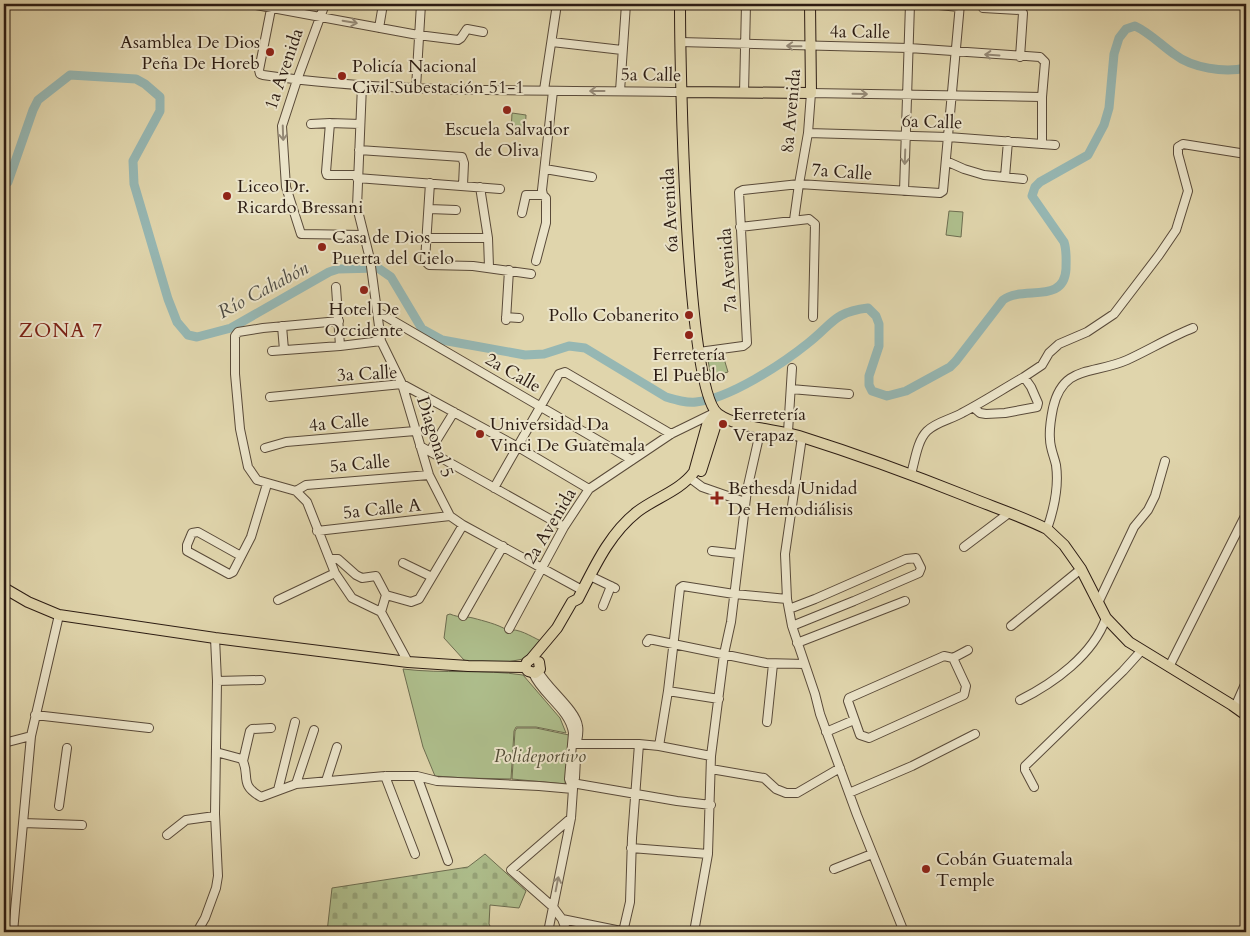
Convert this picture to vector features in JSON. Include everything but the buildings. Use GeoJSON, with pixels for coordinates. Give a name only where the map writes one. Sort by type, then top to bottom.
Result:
{"type":"FeatureCollection","features":[{"type":"Feature","properties":{"kind":"main road","name":"6a Avenida"},"geometry":{"type":"LineString","coordinates":[[680,4],[684,180],[692,302],[699,352],[714,409]]}},
{"type":"Feature","properties":{"kind":"main road","name":"8a Avenida"},"geometry":{"type":"LineString","coordinates":[[810,4],[811,93]]}},
{"type":"Feature","properties":{"kind":"main road","name":"5a Calle"},"geometry":{"type":"LineString","coordinates":[[681,92],[811,93]]}},
{"type":"Feature","properties":{"kind":"main road"},"geometry":{"type":"LineString","coordinates":[[692,480],[707,425],[714,409]]}},
{"type":"Feature","properties":{"kind":"main road"},"geometry":{"type":"LineString","coordinates":[[714,409],[728,420],[788,432],[911,474],[1047,529],[1064,545],[1081,569],[1106,618],[1129,642],[1246,715]]}},
{"type":"Feature","properties":{"kind":"main road"},"geometry":{"type":"LineString","coordinates":[[4,588],[28,602],[59,615],[215,638],[408,662],[468,666],[533,666],[572,602],[580,594],[605,548],[625,522],[648,504],[676,492],[700,474],[715,426],[714,409]]}},
{"type":"Feature","properties":{"kind":"street"},"geometry":{"type":"LineString","coordinates":[[250,4],[271,5],[320,17],[418,35],[458,40],[463,40],[467,29],[483,32]]}},
{"type":"Feature","properties":{"kind":"street","name":"1a Avenida"},"geometry":{"type":"LineString","coordinates":[[325,4],[282,126],[286,187],[301,234],[363,235]]}},
{"type":"Feature","properties":{"kind":"street"},"geometry":{"type":"LineString","coordinates":[[379,28],[383,4]]}},
{"type":"Feature","properties":{"kind":"street"},"geometry":{"type":"LineString","coordinates":[[416,88],[421,4]]}},
{"type":"Feature","properties":{"kind":"street"},"geometry":{"type":"LineString","coordinates":[[544,90],[557,4]]}},
{"type":"Feature","properties":{"kind":"street"},"geometry":{"type":"LineString","coordinates":[[620,91],[626,4]]}},
{"type":"Feature","properties":{"kind":"street"},"geometry":{"type":"LineString","coordinates":[[744,93],[746,4]]}},
{"type":"Feature","properties":{"kind":"street"},"geometry":{"type":"LineString","coordinates":[[904,190],[910,4]]}},
{"type":"Feature","properties":{"kind":"street"},"geometry":{"type":"LineString","coordinates":[[929,4],[960,5],[946,161],[984,175],[1023,180]]}},
{"type":"Feature","properties":{"kind":"street","name":"5a Calle"},"geometry":{"type":"LineString","coordinates":[[271,5],[259,70],[260,74],[297,80],[416,88],[681,92]]}},
{"type":"Feature","properties":{"kind":"street"},"geometry":{"type":"LineString","coordinates":[[983,8],[1020,10],[1023,19],[1020,57]]}},
{"type":"Feature","properties":{"kind":"street"},"geometry":{"type":"LineString","coordinates":[[552,42],[622,50]]}},
{"type":"Feature","properties":{"kind":"street","name":"4a Calle"},"geometry":{"type":"LineString","coordinates":[[680,42],[909,48],[1040,58],[1045,62],[1042,97]]}},
{"type":"Feature","properties":{"kind":"street","name":"Diagonal 5"},"geometry":{"type":"LineString","coordinates":[[362,84],[357,207],[370,259],[381,341],[402,384],[429,474],[450,516],[542,568],[580,594]]}},
{"type":"Feature","properties":{"kind":"street"},"geometry":{"type":"LineString","coordinates":[[536,261],[546,223],[547,203],[542,190],[546,170],[554,91]]}},
{"type":"Feature","properties":{"kind":"street","name":"5a Calle"},"geometry":{"type":"LineString","coordinates":[[811,93],[1042,97]]}},
{"type":"Feature","properties":{"kind":"street","name":"8a Avenida"},"geometry":{"type":"LineString","coordinates":[[794,220],[798,184],[808,133],[811,93]]}},
{"type":"Feature","properties":{"kind":"street"},"geometry":{"type":"LineString","coordinates":[[1042,97],[1042,143]]}},
{"type":"Feature","properties":{"kind":"street"},"geometry":{"type":"LineString","coordinates":[[330,123],[326,174],[500,189]]}},
{"type":"Feature","properties":{"kind":"street"},"geometry":{"type":"LineString","coordinates":[[312,124],[360,124]]}},
{"type":"Feature","properties":{"kind":"street","name":"6a Calle"},"geometry":{"type":"LineString","coordinates":[[808,133],[948,137],[1055,145]]}},
{"type":"Feature","properties":{"kind":"street"},"geometry":{"type":"LineString","coordinates":[[1005,177],[1008,141]]}},
{"type":"Feature","properties":{"kind":"street"},"geometry":{"type":"LineString","coordinates":[[911,474],[920,440],[928,430],[1024,378],[1042,365],[1049,352],[1059,344],[1087,332],[1114,314],[1160,255],[1176,230],[1188,190],[1178,154],[1180,146],[1183,144],[1246,154]]}},
{"type":"Feature","properties":{"kind":"street"},"geometry":{"type":"LineString","coordinates":[[359,150],[462,157],[464,163],[463,185]]}},
{"type":"Feature","properties":{"kind":"street","name":"7a Calle"},"geometry":{"type":"LineString","coordinates":[[738,192],[798,184],[940,193],[943,191],[946,161]]}},
{"type":"Feature","properties":{"kind":"street"},"geometry":{"type":"LineString","coordinates":[[546,170],[592,177]]}},
{"type":"Feature","properties":{"kind":"street"},"geometry":{"type":"LineString","coordinates":[[430,183],[426,261],[429,265],[489,267],[531,274]]}},
{"type":"Feature","properties":{"kind":"street"},"geometry":{"type":"LineString","coordinates":[[480,187],[488,238],[489,267]]}},
{"type":"Feature","properties":{"kind":"street","name":"7a Avenida"},"geometry":{"type":"LineString","coordinates":[[699,352],[746,345],[747,343],[738,192]]}},
{"type":"Feature","properties":{"kind":"street"},"geometry":{"type":"LineString","coordinates":[[522,213],[526,195],[543,195]]}},
{"type":"Feature","properties":{"kind":"street"},"geometry":{"type":"LineString","coordinates":[[429,209],[456,210]]}},
{"type":"Feature","properties":{"kind":"street"},"geometry":{"type":"LineString","coordinates":[[740,227],[794,220],[812,220],[815,224],[813,317]]}},
{"type":"Feature","properties":{"kind":"street"},"geometry":{"type":"LineString","coordinates":[[427,238],[488,238]]}},
{"type":"Feature","properties":{"kind":"street"},"geometry":{"type":"LineString","coordinates":[[509,270],[506,318],[519,318]]}},
{"type":"Feature","properties":{"kind":"street"},"geometry":{"type":"LineString","coordinates":[[336,287],[340,346]]}},
{"type":"Feature","properties":{"kind":"street","name":"2a Calle"},"geometry":{"type":"LineString","coordinates":[[378,312],[632,460]]}},
{"type":"Feature","properties":{"kind":"street"},"geometry":{"type":"LineString","coordinates":[[339,321],[238,332],[235,336],[235,374],[240,429],[248,467],[257,480],[296,490],[307,502],[335,573],[352,598],[381,612],[408,662]]}},
{"type":"Feature","properties":{"kind":"street"},"geometry":{"type":"LineString","coordinates":[[282,326],[284,350]]}},
{"type":"Feature","properties":{"kind":"street"},"geometry":{"type":"LineString","coordinates":[[1047,529],[1053,514],[1056,483],[1056,466],[1049,436],[1054,404],[1061,387],[1068,379],[1078,374],[1127,360],[1168,338],[1193,328]]}},
{"type":"Feature","properties":{"kind":"street"},"geometry":{"type":"LineString","coordinates":[[272,351],[381,341]]}},
{"type":"Feature","properties":{"kind":"street"},"geometry":{"type":"LineString","coordinates":[[788,432],[792,368]]}},
{"type":"Feature","properties":{"kind":"street"},"geometry":{"type":"LineString","coordinates":[[494,488],[559,374],[565,372],[672,434]]}},
{"type":"Feature","properties":{"kind":"street"},"geometry":{"type":"LineString","coordinates":[[973,407],[980,413],[986,414],[1006,413],[1037,407],[1038,403],[1035,394],[1024,378]]}},
{"type":"Feature","properties":{"kind":"street","name":"3a Calle"},"geometry":{"type":"LineString","coordinates":[[270,396],[402,384],[518,447],[589,489]]}},
{"type":"Feature","properties":{"kind":"street"},"geometry":{"type":"LineString","coordinates":[[791,389],[849,394]]}},
{"type":"Feature","properties":{"kind":"street","name":"2a Avenida"},"geometry":{"type":"LineString","coordinates":[[509,629],[564,527],[589,489],[672,434],[714,409]]}},
{"type":"Feature","properties":{"kind":"street"},"geometry":{"type":"LineString","coordinates":[[430,452],[454,412]]}},
{"type":"Feature","properties":{"kind":"street"},"geometry":{"type":"LineString","coordinates":[[688,424],[707,425]]}},
{"type":"Feature","properties":{"kind":"street"},"geometry":{"type":"LineString","coordinates":[[694,932],[708,854],[711,756],[724,654],[731,622],[745,502],[761,428]]}},
{"type":"Feature","properties":{"kind":"street","name":"4a Calle"},"geometry":{"type":"LineString","coordinates":[[265,448],[286,442],[415,431]]}},
{"type":"Feature","properties":{"kind":"street"},"geometry":{"type":"LineString","coordinates":[[802,437],[785,554],[787,599],[792,626],[826,732],[904,932]]}},
{"type":"Feature","properties":{"kind":"street"},"geometry":{"type":"LineString","coordinates":[[420,446],[564,527]]}},
{"type":"Feature","properties":{"kind":"street"},"geometry":{"type":"LineString","coordinates":[[1098,602],[1134,527],[1148,510],[1155,496],[1165,461]]}},
{"type":"Feature","properties":{"kind":"street","name":"5a Calle"},"geometry":{"type":"LineString","coordinates":[[296,490],[306,485],[429,474]]}},
{"type":"Feature","properties":{"kind":"street"},"geometry":{"type":"LineString","coordinates":[[692,480],[702,487],[745,502]]}},
{"type":"Feature","properties":{"kind":"street"},"geometry":{"type":"LineString","coordinates":[[241,556],[198,532],[192,533],[186,548],[187,551],[229,574],[233,572],[251,537],[267,484]]}},
{"type":"Feature","properties":{"kind":"street"},"geometry":{"type":"LineString","coordinates":[[964,547],[1009,513]]}},
{"type":"Feature","properties":{"kind":"street"},"geometry":{"type":"LineString","coordinates":[[1169,667],[1246,514]]}},
{"type":"Feature","properties":{"kind":"street","name":"5a Calle A"},"geometry":{"type":"LineString","coordinates":[[317,531],[450,516]]}},
{"type":"Feature","properties":{"kind":"street"},"geometry":{"type":"LineString","coordinates":[[386,595],[411,602],[419,599],[463,525]]}},
{"type":"Feature","properties":{"kind":"street"},"geometry":{"type":"LineString","coordinates":[[463,616],[503,546]]}},
{"type":"Feature","properties":{"kind":"street"},"geometry":{"type":"LineString","coordinates":[[712,551],[739,554]]}},
{"type":"Feature","properties":{"kind":"street"},"geometry":{"type":"LineString","coordinates":[[330,559],[338,558],[356,575],[362,578],[376,576],[386,595],[381,612]]}},
{"type":"Feature","properties":{"kind":"street"},"geometry":{"type":"LineString","coordinates":[[789,609],[906,559],[916,558],[921,568],[920,571]]}},
{"type":"Feature","properties":{"kind":"street"},"geometry":{"type":"LineString","coordinates":[[403,564],[432,577]]}},
{"type":"Feature","properties":{"kind":"street"},"geometry":{"type":"LineString","coordinates":[[792,626],[854,602],[930,567]]}},
{"type":"Feature","properties":{"kind":"street"},"geometry":{"type":"LineString","coordinates":[[1011,626],[1081,569]]}},
{"type":"Feature","properties":{"kind":"street"},"geometry":{"type":"LineString","coordinates":[[278,600],[335,573]]}},
{"type":"Feature","properties":{"kind":"street"},"geometry":{"type":"LineString","coordinates":[[590,576],[613,587],[603,606]]}},
{"type":"Feature","properties":{"kind":"street"},"geometry":{"type":"LineString","coordinates":[[659,746],[668,691],[680,588],[683,586],[734,594],[787,599]]}},
{"type":"Feature","properties":{"kind":"street"},"geometry":{"type":"LineString","coordinates":[[797,643],[905,601]]}},
{"type":"Feature","properties":{"kind":"street"},"geometry":{"type":"LineString","coordinates":[[13,932],[24,823],[30,736],[59,615]]}},
{"type":"Feature","properties":{"kind":"street"},"geometry":{"type":"LineString","coordinates":[[1020,700],[1047,684],[1082,655],[1096,639],[1106,618]]}},
{"type":"Feature","properties":{"kind":"street"},"geometry":{"type":"LineString","coordinates":[[197,932],[206,918],[218,876],[215,816],[217,681],[215,638]]}},
{"type":"Feature","properties":{"kind":"street"},"geometry":{"type":"LineString","coordinates":[[647,642],[649,639],[674,643],[773,664],[804,664]]}},
{"type":"Feature","properties":{"kind":"street"},"geometry":{"type":"LineString","coordinates":[[953,658],[966,686],[964,695],[869,738],[860,735],[848,702],[853,695],[944,656],[953,658],[968,650]]}},
{"type":"Feature","properties":{"kind":"street"},"geometry":{"type":"LineString","coordinates":[[1034,787],[1025,770],[1025,766],[1124,672],[1142,650]]}},
{"type":"Feature","properties":{"kind":"street"},"geometry":{"type":"LineString","coordinates":[[767,722],[773,664]]}},
{"type":"Feature","properties":{"kind":"street"},"geometry":{"type":"LineString","coordinates":[[533,666],[536,682],[570,722],[575,744],[575,778],[571,818],[548,932]]}},
{"type":"Feature","properties":{"kind":"street"},"geometry":{"type":"LineString","coordinates":[[217,681],[261,680]]}},
{"type":"Feature","properties":{"kind":"street"},"geometry":{"type":"LineString","coordinates":[[1235,707],[1246,682]]}},
{"type":"Feature","properties":{"kind":"street"},"geometry":{"type":"LineString","coordinates":[[668,691],[719,699]]}},
{"type":"Feature","properties":{"kind":"street"},"geometry":{"type":"LineString","coordinates":[[34,715],[149,728]]}},
{"type":"Feature","properties":{"kind":"street"},"geometry":{"type":"LineString","coordinates":[[826,732],[854,720]]}},
{"type":"Feature","properties":{"kind":"street"},"geometry":{"type":"LineString","coordinates":[[278,790],[295,722]]}},
{"type":"Feature","properties":{"kind":"street"},"geometry":{"type":"LineString","coordinates":[[271,728],[252,729],[250,731],[243,761],[246,782],[254,793],[261,797],[296,784],[385,776],[417,776],[437,781],[573,786],[711,804]]}},
{"type":"Feature","properties":{"kind":"street"},"geometry":{"type":"LineString","coordinates":[[296,784],[314,730]]}},
{"type":"Feature","properties":{"kind":"street"},"geometry":{"type":"LineString","coordinates":[[849,793],[912,766],[975,734]]}},
{"type":"Feature","properties":{"kind":"street"},"geometry":{"type":"LineString","coordinates":[[4,744],[30,736]]}},
{"type":"Feature","properties":{"kind":"street"},"geometry":{"type":"LineString","coordinates":[[575,744],[639,744],[711,756]]}},
{"type":"Feature","properties":{"kind":"street"},"geometry":{"type":"LineString","coordinates":[[562,919],[624,932],[630,902],[631,848],[639,744]]}},
{"type":"Feature","properties":{"kind":"street"},"geometry":{"type":"LineString","coordinates":[[326,781],[337,747]]}},
{"type":"Feature","properties":{"kind":"street"},"geometry":{"type":"LineString","coordinates":[[59,806],[67,748]]}},
{"type":"Feature","properties":{"kind":"street"},"geometry":{"type":"LineString","coordinates":[[216,752],[238,757],[243,761]]}},
{"type":"Feature","properties":{"kind":"street"},"geometry":{"type":"LineString","coordinates":[[711,769],[764,778],[776,789],[786,793],[798,793],[840,768]]}},
{"type":"Feature","properties":{"kind":"street"},"geometry":{"type":"LineString","coordinates":[[385,776],[415,854]]}},
{"type":"Feature","properties":{"kind":"street"},"geometry":{"type":"LineString","coordinates":[[417,776],[448,861]]}},
{"type":"Feature","properties":{"kind":"street"},"geometry":{"type":"LineString","coordinates":[[167,835],[186,820],[215,816]]}},
{"type":"Feature","properties":{"kind":"street"},"geometry":{"type":"LineString","coordinates":[[567,932],[562,919],[553,907],[511,870],[571,818]]}},
{"type":"Feature","properties":{"kind":"street"},"geometry":{"type":"LineString","coordinates":[[24,823],[82,825]]}},
{"type":"Feature","properties":{"kind":"street"},"geometry":{"type":"LineString","coordinates":[[631,848],[708,854]]}},
{"type":"Feature","properties":{"kind":"street"},"geometry":{"type":"LineString","coordinates":[[834,869],[872,854]]}},
{"type":"Feature","properties":{"kind":"green space"},"geometry":{"type":"Polygon","coordinates":[[[512,113],[526,115],[525,134],[511,133],[512,113]]]}},
{"type":"Feature","properties":{"kind":"green space"},"geometry":{"type":"Polygon","coordinates":[[[949,211],[963,212],[961,237],[946,235],[949,211]]]}},
{"type":"Feature","properties":{"kind":"green space"},"geometry":{"type":"Polygon","coordinates":[[[722,352],[728,372],[711,377],[707,355],[722,352]]]}},
{"type":"Feature","properties":{"kind":"green space"},"geometry":{"type":"Polygon","coordinates":[[[447,615],[473,618],[507,630],[520,631],[541,641],[523,659],[502,663],[464,660],[444,638],[447,615]]]}},
{"type":"Feature","properties":{"kind":"green space"},"geometry":{"type":"Polygon","coordinates":[[[403,669],[523,675],[560,718],[566,733],[536,727],[516,727],[514,731],[511,779],[435,776],[423,747],[403,669]]]}},
{"type":"Feature","properties":{"kind":"green space","name":"Polideportivo"},"geometry":{"type":"Polygon","coordinates":[[[517,728],[536,728],[569,735],[565,784],[512,779],[515,731],[517,728]]]}},
{"type":"Feature","properties":{"kind":"green space"},"geometry":{"type":"Polygon","coordinates":[[[485,854],[526,891],[519,908],[490,905],[489,924],[493,932],[327,932],[332,888],[468,867],[485,854]]]}},
{"type":"Feature","properties":{"kind":"waterway","name":"Río Cahabón"},"geometry":{"type":"LineString","coordinates":[[4,182],[8,182],[38,100],[70,75],[136,79],[160,97],[160,111],[133,161],[134,184],[168,299],[177,322],[188,335],[197,337],[231,328],[329,272],[338,269],[378,268],[391,277],[422,329],[442,340],[525,355],[544,354],[569,346],[585,348],[666,397],[696,402],[739,388],[796,352],[840,316],[868,308],[876,316],[879,324],[879,346],[869,376],[869,385],[872,391],[887,396],[906,391],[950,367],[1003,300],[1021,294],[1050,291],[1058,287],[1064,280],[1066,269],[1064,242],[1032,196],[1035,187],[1040,182],[1088,155],[1104,125],[1109,108],[1114,54],[1119,38],[1126,29],[1135,26],[1146,32],[1181,59],[1199,66],[1228,70],[1246,68]]}},
{"type":"Feature","properties":{"kind":"place","name":"Asamblea De Dios Peña De Horeb"},"geometry":{"type":"Point","coordinates":[270,52]}},
{"type":"Feature","properties":{"kind":"place","name":"Policía Nacional Civil Subestación 51-1"},"geometry":{"type":"Point","coordinates":[342,76]}},
{"type":"Feature","properties":{"kind":"place","name":"Escuela Salvador de Oliva"},"geometry":{"type":"Point","coordinates":[507,110]}},
{"type":"Feature","properties":{"kind":"place","name":"Liceo Dr. Ricardo Bressani"},"geometry":{"type":"Point","coordinates":[227,196]}},
{"type":"Feature","properties":{"kind":"place","name":"Casa de Dios Puerta del Cielo"},"geometry":{"type":"Point","coordinates":[322,247]}},
{"type":"Feature","properties":{"kind":"place","name":"Hotel De Occidente"},"geometry":{"type":"Point","coordinates":[364,290]}},
{"type":"Feature","properties":{"kind":"place","name":"Pollo Cobanerito"},"geometry":{"type":"Point","coordinates":[689,315]}},
{"type":"Feature","properties":{"kind":"place","name":"Ferretería El Pueblo"},"geometry":{"type":"Point","coordinates":[689,335]}},
{"type":"Feature","properties":{"kind":"place","name":"Ferretería Verapaz"},"geometry":{"type":"Point","coordinates":[723,424]}},
{"type":"Feature","properties":{"kind":"place","name":"Universidad Da Vinci De Guatemala"},"geometry":{"type":"Point","coordinates":[480,434]}},
{"type":"Feature","properties":{"kind":"place","name":"Bethesda Unidad De Hemodiálisis"},"geometry":{"type":"Point","coordinates":[717,498]}},
{"type":"Feature","properties":{"kind":"place","name":"Cobán Guatemala Temple"},"geometry":{"type":"Point","coordinates":[926,869]}},
{"type":"Feature","properties":{"kind":"district","name":"ZONA 7"},"geometry":{"type":"Point","coordinates":[61,330]}}]}
